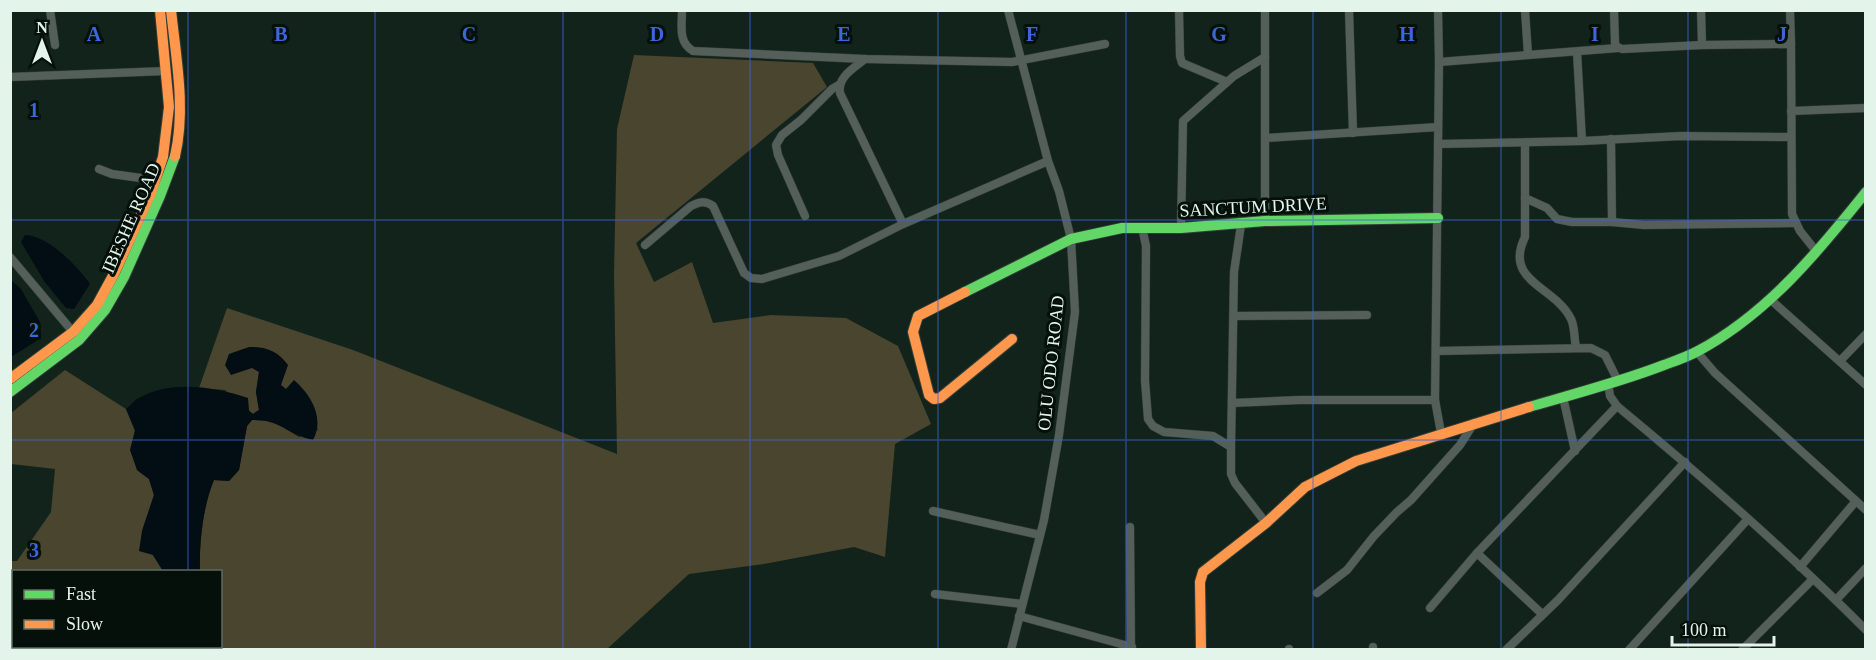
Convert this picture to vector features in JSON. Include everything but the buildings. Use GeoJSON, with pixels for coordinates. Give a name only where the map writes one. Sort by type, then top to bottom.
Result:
{"type":"FeatureCollection","features":[{"type":"Feature","properties":{"kind":"street"},"geometry":{"type":"LineString","coordinates":[[50,10],[55,45]]}},
{"type":"Feature","properties":{"kind":"street","name":"IBESHE ROAD"},"geometry":{"type":"LineString","coordinates":[[10,379],[73,332],[97,305],[115,272],[155,180],[166,143],[169,107],[160,10]]}},
{"type":"Feature","properties":{"kind":"street","name":"IBESHE ROAD"},"geometry":{"type":"LineString","coordinates":[[10,392],[55,359],[98,321],[123,277],[169,176],[179,132],[177,69],[171,10]]}},
{"type":"Feature","properties":{"kind":"street"},"geometry":{"type":"LineString","coordinates":[[682,10],[681,39],[693,51],[865,59],[1022,61],[1105,44]]}},
{"type":"Feature","properties":{"kind":"street","name":"OLU ODO ROAD"},"geometry":{"type":"LineString","coordinates":[[1008,10],[1071,239],[1074,312],[1059,435],[1040,535],[1011,650]]}},
{"type":"Feature","properties":{"kind":"street"},"geometry":{"type":"LineString","coordinates":[[1179,10],[1182,63],[1227,82]]}},
{"type":"Feature","properties":{"kind":"street"},"geometry":{"type":"LineString","coordinates":[[1265,10],[1265,222]]}},
{"type":"Feature","properties":{"kind":"street"},"geometry":{"type":"LineString","coordinates":[[1349,10],[1353,133]]}},
{"type":"Feature","properties":{"kind":"street"},"geometry":{"type":"LineString","coordinates":[[1438,10],[1435,400],[1442,433]]}},
{"type":"Feature","properties":{"kind":"street"},"geometry":{"type":"LineString","coordinates":[[1525,10],[1528,55]]}},
{"type":"Feature","properties":{"kind":"street"},"geometry":{"type":"LineString","coordinates":[[1614,10],[1615,43],[1618,48]]}},
{"type":"Feature","properties":{"kind":"street"},"geometry":{"type":"LineString","coordinates":[[1701,10],[1702,45]]}},
{"type":"Feature","properties":{"kind":"street"},"geometry":{"type":"LineString","coordinates":[[1790,10],[1792,214],[1816,251]]}},
{"type":"Feature","properties":{"kind":"street"},"geometry":{"type":"LineString","coordinates":[[1439,62],[1618,48],[1791,44]]}},
{"type":"Feature","properties":{"kind":"street"},"geometry":{"type":"LineString","coordinates":[[1577,52],[1582,141]]}},
{"type":"Feature","properties":{"kind":"street"},"geometry":{"type":"LineString","coordinates":[[1181,228],[1182,121],[1227,82],[1265,57]]}},
{"type":"Feature","properties":{"kind":"street"},"geometry":{"type":"LineString","coordinates":[[805,216],[778,155],[776,145],[782,135],[865,59]]}},
{"type":"Feature","properties":{"kind":"street"},"geometry":{"type":"LineString","coordinates":[[10,77],[166,71]]}},
{"type":"Feature","properties":{"kind":"street"},"geometry":{"type":"LineString","coordinates":[[839,85],[840,93],[903,224]]}},
{"type":"Feature","properties":{"kind":"street"},"geometry":{"type":"LineString","coordinates":[[1791,111],[1866,108]]}},
{"type":"Feature","properties":{"kind":"street"},"geometry":{"type":"LineString","coordinates":[[1266,138],[1438,127]]}},
{"type":"Feature","properties":{"kind":"street"},"geometry":{"type":"LineString","coordinates":[[1438,144],[1525,143],[1681,136],[1791,137]]}},
{"type":"Feature","properties":{"kind":"street"},"geometry":{"type":"LineString","coordinates":[[1611,139],[1612,222]]}},
{"type":"Feature","properties":{"kind":"street"},"geometry":{"type":"LineString","coordinates":[[1525,143],[1525,237],[1519,249],[1518,262],[1522,270],[1559,304],[1571,319],[1576,347]]}},
{"type":"Feature","properties":{"kind":"street"},"geometry":{"type":"LineString","coordinates":[[645,245],[691,206],[700,202],[708,202],[713,206],[744,273],[751,278],[762,279],[839,256],[903,224],[1048,161]]}},
{"type":"Feature","properties":{"kind":"street"},"geometry":{"type":"LineString","coordinates":[[99,169],[112,174],[155,180]]}},
{"type":"Feature","properties":{"kind":"street"},"geometry":{"type":"LineString","coordinates":[[1201,650],[1200,582],[1203,572],[1266,523],[1305,487],[1356,461],[1474,423],[1639,375],[1697,352],[1724,336],[1771,300],[1839,227],[1866,192]]}},
{"type":"Feature","properties":{"kind":"street"},"geometry":{"type":"LineString","coordinates":[[1525,198],[1547,207],[1554,216],[1562,221],[1644,225],[1796,223]]}},
{"type":"Feature","properties":{"kind":"street","name":"SANCTUM DRIVE"},"geometry":{"type":"LineString","coordinates":[[1012,339],[940,398],[934,399],[929,395],[913,332],[918,315],[1071,239],[1122,228],[1181,228],[1265,222],[1438,218]]}},
{"type":"Feature","properties":{"kind":"street"},"geometry":{"type":"LineString","coordinates":[[1240,225],[1234,272],[1231,474],[1235,483],[1266,523]]}},
{"type":"Feature","properties":{"kind":"street"},"geometry":{"type":"LineString","coordinates":[[1142,227],[1146,255],[1145,381],[1148,419],[1153,426],[1164,432],[1213,436],[1231,447]]}},
{"type":"Feature","properties":{"kind":"street"},"geometry":{"type":"LineString","coordinates":[[10,257],[73,332]]}},
{"type":"Feature","properties":{"kind":"street"},"geometry":{"type":"LineString","coordinates":[[1771,300],[1866,385]]}},
{"type":"Feature","properties":{"kind":"street"},"geometry":{"type":"LineString","coordinates":[[1234,316],[1367,315]]}},
{"type":"Feature","properties":{"kind":"street"},"geometry":{"type":"LineString","coordinates":[[1840,362],[1866,334]]}},
{"type":"Feature","properties":{"kind":"street"},"geometry":{"type":"LineString","coordinates":[[1436,351],[1576,347],[1596,349],[1605,355],[1613,382],[1610,396],[1617,406],[1748,519],[1866,630]]}},
{"type":"Feature","properties":{"kind":"street"},"geometry":{"type":"LineString","coordinates":[[1697,352],[1715,372],[1866,510]]}},
{"type":"Feature","properties":{"kind":"street"},"geometry":{"type":"LineString","coordinates":[[1563,397],[1575,451]]}},
{"type":"Feature","properties":{"kind":"street"},"geometry":{"type":"LineString","coordinates":[[1232,403],[1299,400],[1435,400]]}},
{"type":"Feature","properties":{"kind":"street"},"geometry":{"type":"LineString","coordinates":[[1430,608],[1477,553],[1617,406]]}},
{"type":"Feature","properties":{"kind":"street"},"geometry":{"type":"LineString","coordinates":[[1317,593],[1347,570],[1374,536],[1411,501],[1456,450],[1474,423]]}},
{"type":"Feature","properties":{"kind":"street"},"geometry":{"type":"LineString","coordinates":[[1506,650],[1558,600],[1684,462]]}},
{"type":"Feature","properties":{"kind":"street"},"geometry":{"type":"LineString","coordinates":[[1800,567],[1856,501]]}},
{"type":"Feature","properties":{"kind":"street"},"geometry":{"type":"LineString","coordinates":[[933,511],[1040,535]]}},
{"type":"Feature","properties":{"kind":"street"},"geometry":{"type":"LineString","coordinates":[[1629,650],[1748,519]]}},
{"type":"Feature","properties":{"kind":"street"},"geometry":{"type":"LineString","coordinates":[[1019,616],[1132,648],[1130,526]]}},
{"type":"Feature","properties":{"kind":"street"},"geometry":{"type":"LineString","coordinates":[[1477,553],[1542,614]]}},
{"type":"Feature","properties":{"kind":"street"},"geometry":{"type":"LineString","coordinates":[[1836,600],[1866,568]]}},
{"type":"Feature","properties":{"kind":"street"},"geometry":{"type":"LineString","coordinates":[[1742,650],[1813,579]]}},
{"type":"Feature","properties":{"kind":"street"},"geometry":{"type":"LineString","coordinates":[[935,594],[1023,604]]}},
{"type":"Feature","properties":{"kind":"shaded area"},"geometry":{"type":"Polygon","coordinates":[[[634,55],[813,63],[827,87],[636,243],[654,282],[692,262],[713,323],[771,315],[846,318],[898,346],[931,424],[895,444],[885,557],[854,547],[764,564],[689,574],[606,650],[11,649],[11,561],[17,561],[51,512],[55,469],[11,464],[11,413],[65,370],[126,409],[135,431],[137,470],[149,479],[154,495],[142,531],[162,570],[12,570],[12,648],[222,648],[222,570],[200,570],[202,525],[207,501],[214,480],[229,481],[239,470],[247,426],[252,420],[272,422],[299,437],[318,430],[294,381],[286,390],[259,372],[256,392],[259,410],[253,414],[225,390],[199,388],[227,308],[353,350],[617,454],[614,274],[617,129],[634,55]]]}},
{"type":"Feature","properties":{"kind":"shaded area"},"geometry":{"type":"Polygon","coordinates":[[[25,235],[53,246],[78,269],[90,284],[74,309],[66,308],[44,281],[21,242],[25,235]]]}},
{"type":"Feature","properties":{"kind":"shaded area"},"geometry":{"type":"Polygon","coordinates":[[[11,280],[21,289],[40,322],[41,338],[11,357],[11,280]]]}},
{"type":"Feature","properties":{"kind":"shaded area"},"geometry":{"type":"Polygon","coordinates":[[[249,347],[261,348],[280,356],[288,365],[281,385],[286,389],[294,380],[306,393],[317,415],[316,432],[313,440],[277,424],[252,420],[247,426],[239,470],[229,481],[214,480],[210,490],[202,525],[200,570],[162,570],[153,555],[139,551],[142,531],[154,495],[149,479],[137,470],[130,450],[135,430],[126,409],[137,399],[153,392],[167,388],[194,387],[208,388],[248,398],[249,411],[253,414],[259,410],[256,392],[259,372],[252,368],[231,375],[225,365],[229,354],[249,347]]]}},
{"type":"Feature","properties":{"kind":"traffic: fast"},"geometry":{"type":"LineString","coordinates":[[10,392],[79,340],[105,310],[124,277],[175,156]]}},
{"type":"Feature","properties":{"kind":"traffic: fast"},"geometry":{"type":"LineString","coordinates":[[1529,407],[1647,371],[1690,355],[1723,336],[1747,319],[1790,280],[1866,192]]}},
{"type":"Feature","properties":{"kind":"traffic: fast"},"geometry":{"type":"LineString","coordinates":[[965,292],[1071,239],[1122,228],[1181,228],[1265,221],[1438,218]]}},
{"type":"Feature","properties":{"kind":"traffic: slow"},"geometry":{"type":"LineString","coordinates":[[10,379],[73,332],[97,305],[115,272],[151,193],[163,157],[169,107],[160,10]]}},
{"type":"Feature","properties":{"kind":"traffic: slow"},"geometry":{"type":"LineString","coordinates":[[171,10],[180,102],[175,156]]}},
{"type":"Feature","properties":{"kind":"traffic: slow"},"geometry":{"type":"LineString","coordinates":[[965,292],[918,316],[913,332],[929,395],[934,399],[940,398],[1012,339]]}},
{"type":"Feature","properties":{"kind":"traffic: slow"},"geometry":{"type":"LineString","coordinates":[[1201,650],[1200,582],[1203,572],[1266,523],[1305,487],[1356,461],[1529,407]]}}]}
